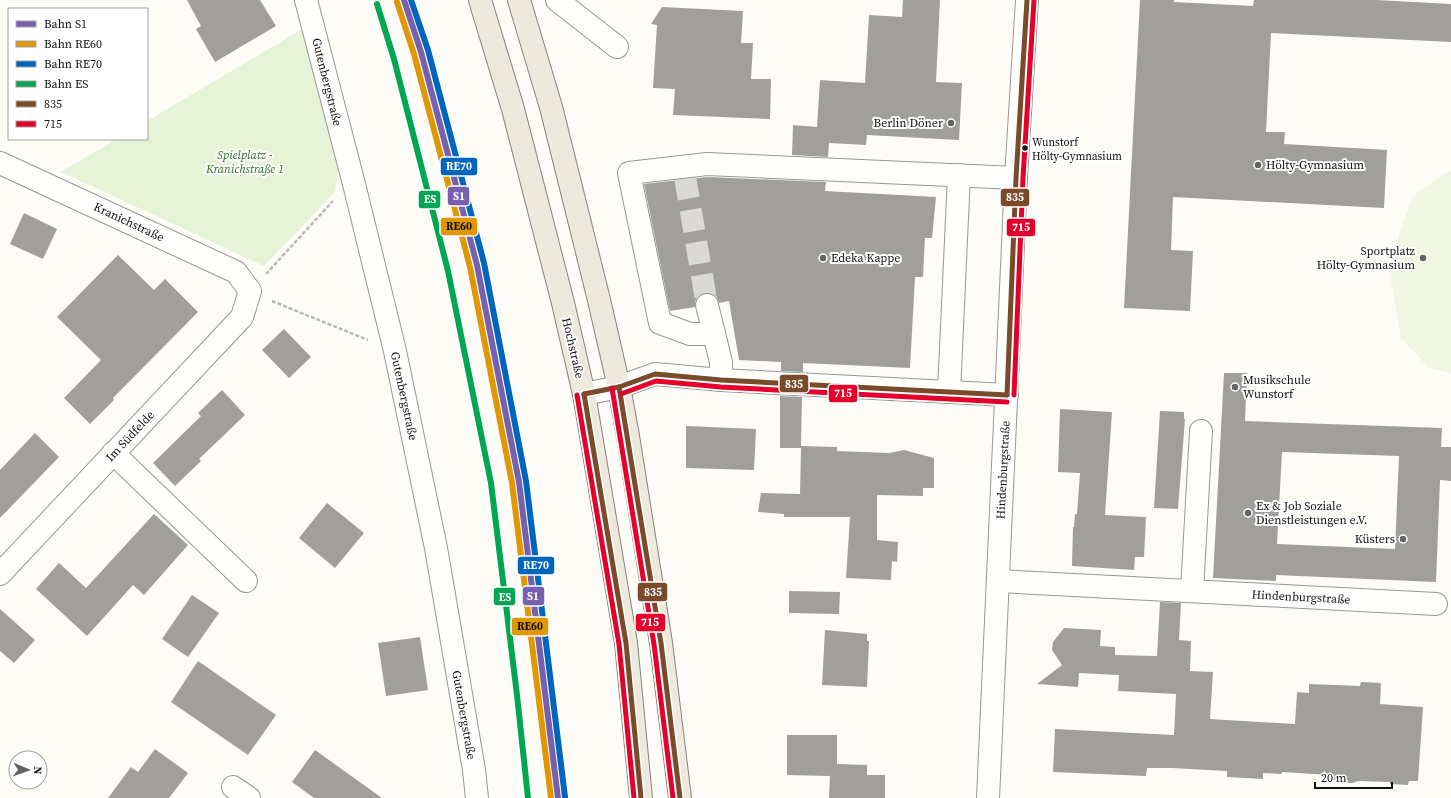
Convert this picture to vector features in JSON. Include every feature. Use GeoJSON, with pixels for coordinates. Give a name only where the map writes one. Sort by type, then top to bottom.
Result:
{"type":"FeatureCollection","features":[{"type":"Feature","properties":{"kind":"main road","name":"Hochstraße"},"geometry":{"type":"LineString","coordinates":[[480,0],[513,109],[563,303],[584,394],[626,644],[641,798]]}},
{"type":"Feature","properties":{"kind":"main road"},"geometry":{"type":"LineString","coordinates":[[519,0],[551,107],[619,387],[662,643],[680,798]]}},
{"type":"Feature","properties":{"kind":"street","name":"Gutenbergstraße"},"geometry":{"type":"LineString","coordinates":[[306,0],[353,180],[395,352],[436,548],[477,798]]}},
{"type":"Feature","properties":{"kind":"street"},"geometry":{"type":"LineString","coordinates":[[557,0],[617,47]]}},
{"type":"Feature","properties":{"kind":"street","name":"Hindenburgstraße"},"geometry":{"type":"LineString","coordinates":[[988,798],[1016,178],[1027,0]]}},
{"type":"Feature","properties":{"kind":"street"},"geometry":{"type":"LineString","coordinates":[[714,334],[690,334],[660,323],[629,173],[684,172],[707,164],[1016,178]]}},
{"type":"Feature","properties":{"kind":"street","name":"Kranichstraße"},"geometry":{"type":"LineString","coordinates":[[2,168],[236,272],[250,292]]}},
{"type":"Feature","properties":{"kind":"street"},"geometry":{"type":"LineString","coordinates":[[949,392],[959,175]]}},
{"type":"Feature","properties":{"kind":"street","name":"Im Südfelde"},"geometry":{"type":"LineString","coordinates":[[0,574],[242,317],[250,292]]}},
{"type":"Feature","properties":{"kind":"street"},"geometry":{"type":"LineString","coordinates":[[707,305],[721,362],[721,380]]}},
{"type":"Feature","properties":{"kind":"street"},"geometry":{"type":"LineString","coordinates":[[584,394],[619,387],[655,374],[721,380],[1006,395]]}},
{"type":"Feature","properties":{"kind":"street"},"geometry":{"type":"LineString","coordinates":[[1192,591],[1201,431]]}},
{"type":"Feature","properties":{"kind":"street"},"geometry":{"type":"LineString","coordinates":[[113,453],[246,581]]}},
{"type":"Feature","properties":{"kind":"street","name":"Hindenburgstraße"},"geometry":{"type":"LineString","coordinates":[[998,581],[1436,604]]}},
{"type":"Feature","properties":{"kind":"path"},"geometry":{"type":"LineString","coordinates":[[353,180],[250,292],[395,352]]}},
{"type":"Feature","properties":{"kind":"green space","name":"Spielplatz - Kranichstraße 1"},"geometry":{"type":"Polygon","coordinates":[[[306,27],[340,155],[335,192],[264,266],[61,172],[115,140],[148,140],[148,120],[306,27]]]}},
{"type":"Feature","properties":{"kind":"green space","name":"Sportplatz Hölty-Gymnasium"},"geometry":{"type":"Polygon","coordinates":[[[1451,171],[1451,373],[1429,368],[1401,338],[1391,280],[1398,237],[1413,196],[1445,173],[1451,171]]]}},
{"type":"Feature","properties":{"kind":"building"},"geometry":{"type":"Polygon","coordinates":[[[187,0],[260,0],[276,26],[215,62],[196,29],[201,26],[187,0]]]}},
{"type":"Feature","properties":{"kind":"building"},"geometry":{"type":"Polygon","coordinates":[[[903,0],[940,0],[936,82],[962,83],[959,140],[867,135],[866,145],[829,143],[828,157],[792,155],[793,125],[817,127],[820,80],[865,83],[869,15],[902,17],[903,0]]]}},
{"type":"Feature","properties":{"kind":"building","name":"Hölty-Gymnasium"},"geometry":{"type":"Polygon","coordinates":[[[1140,0],[1174,0],[1174,2],[1253,6],[1254,0],[1376,0],[1451,4],[1451,42],[1271,33],[1266,132],[1285,132],[1284,144],[1387,150],[1384,208],[1173,197],[1171,250],[1193,251],[1190,311],[1124,308],[1140,0]]]}},
{"type":"Feature","properties":{"kind":"building"},"geometry":{"type":"Polygon","coordinates":[[[662,7],[743,11],[741,43],[753,43],[751,79],[771,79],[770,119],[673,115],[675,89],[653,88],[657,25],[651,24],[662,7]]]}},
{"type":"Feature","properties":{"kind":"building","name":"Edeka Kappe"},"geometry":{"type":"Polygon","coordinates":[[[707,177],[826,182],[825,191],[936,197],[932,238],[925,238],[923,277],[915,277],[910,368],[803,363],[803,372],[781,371],[781,362],[739,360],[729,301],[719,303],[716,296],[711,293],[704,293],[698,296],[695,301],[695,307],[670,311],[644,184],[707,177]]]}},
{"type":"Feature","properties":{"kind":"building"},"geometry":{"type":"Polygon","coordinates":[[[24,213],[57,229],[43,259],[10,244],[24,213]]]}},
{"type":"Feature","properties":{"kind":"building"},"geometry":{"type":"Polygon","coordinates":[[[118,255],[154,290],[165,279],[198,312],[113,398],[114,400],[90,424],[64,398],[101,360],[57,317],[118,255]]]}},
{"type":"Feature","properties":{"kind":"building"},"geometry":{"type":"Polygon","coordinates":[[[284,329],[311,357],[289,378],[262,350],[284,329]]]}},
{"type":"Feature","properties":{"kind":"building","name":"Ex & Job Soziale Dienstleistungen e.V."},"geometry":{"type":"Polygon","coordinates":[[[1224,373],[1247,373],[1245,421],[1442,428],[1441,447],[1451,447],[1451,481],[1440,480],[1436,582],[1276,575],[1276,581],[1213,578],[1224,373]],[[1282,452],[1277,544],[1395,549],[1399,456],[1282,452]]]}},
{"type":"Feature","properties":{"kind":"building"},"geometry":{"type":"Polygon","coordinates":[[[222,390],[245,415],[199,459],[201,461],[175,486],[153,463],[201,416],[198,413],[222,390]]]}},
{"type":"Feature","properties":{"kind":"building"},"geometry":{"type":"Polygon","coordinates":[[[780,396],[802,397],[801,446],[837,447],[837,451],[889,453],[904,450],[934,458],[934,488],[923,488],[923,496],[877,495],[877,540],[898,542],[897,562],[892,561],[891,580],[846,578],[850,517],[784,517],[784,514],[758,512],[761,493],[800,494],[801,448],[780,448],[780,396]]]}},
{"type":"Feature","properties":{"kind":"building"},"geometry":{"type":"Polygon","coordinates":[[[1060,409],[1112,412],[1105,515],[1146,517],[1144,557],[1135,557],[1134,570],[1072,566],[1073,527],[1075,514],[1077,514],[1080,473],[1058,472],[1060,409]]]}},
{"type":"Feature","properties":{"kind":"building"},"geometry":{"type":"Polygon","coordinates":[[[1160,411],[1184,412],[1185,419],[1178,509],[1154,508],[1160,411]]]}},
{"type":"Feature","properties":{"kind":"building"},"geometry":{"type":"Polygon","coordinates":[[[686,426],[756,429],[754,470],[686,468],[686,426]]]}},
{"type":"Feature","properties":{"kind":"building"},"geometry":{"type":"Polygon","coordinates":[[[35,433],[59,457],[0,518],[0,470],[35,433]]]}},
{"type":"Feature","properties":{"kind":"building"},"geometry":{"type":"Polygon","coordinates":[[[327,503],[364,533],[335,568],[299,538],[327,503]]]}},
{"type":"Feature","properties":{"kind":"building"},"geometry":{"type":"Polygon","coordinates":[[[154,514],[188,545],[144,595],[133,585],[87,636],[36,589],[59,563],[86,588],[154,514]]]}},
{"type":"Feature","properties":{"kind":"building"},"geometry":{"type":"Polygon","coordinates":[[[789,591],[840,592],[839,614],[789,613],[789,591]]]}},
{"type":"Feature","properties":{"kind":"building"},"geometry":{"type":"Polygon","coordinates":[[[192,595],[219,613],[188,657],[162,639],[192,595]]]}},
{"type":"Feature","properties":{"kind":"building"},"geometry":{"type":"Polygon","coordinates":[[[1160,602],[1181,603],[1179,640],[1191,641],[1190,671],[1213,672],[1210,719],[1295,724],[1297,692],[1309,693],[1309,684],[1360,686],[1361,682],[1381,683],[1380,704],[1423,707],[1418,781],[1409,781],[1408,785],[1390,784],[1390,782],[1358,781],[1346,783],[1330,778],[1330,775],[1282,772],[1282,774],[1263,773],[1263,779],[1227,777],[1227,771],[1172,768],[1147,768],[1146,776],[1053,772],[1055,729],[1174,735],[1176,694],[1118,691],[1119,675],[1079,673],[1078,687],[1037,684],[1062,665],[1052,650],[1053,642],[1064,628],[1101,630],[1100,646],[1115,647],[1115,655],[1157,656],[1160,602]]]}},
{"type":"Feature","properties":{"kind":"building"},"geometry":{"type":"Polygon","coordinates":[[[0,609],[35,640],[14,663],[0,651],[0,609]]]}},
{"type":"Feature","properties":{"kind":"building"},"geometry":{"type":"Polygon","coordinates":[[[825,630],[867,634],[867,641],[869,641],[867,687],[822,685],[825,630]]]}},
{"type":"Feature","properties":{"kind":"building"},"geometry":{"type":"Polygon","coordinates":[[[420,637],[428,690],[386,696],[378,643],[420,637]]]}},
{"type":"Feature","properties":{"kind":"building"},"geometry":{"type":"Polygon","coordinates":[[[198,661],[276,715],[248,755],[171,702],[198,661]]]}},
{"type":"Feature","properties":{"kind":"building"},"geometry":{"type":"Polygon","coordinates":[[[787,735],[837,735],[837,764],[867,765],[867,775],[885,775],[885,798],[829,798],[830,776],[787,775],[787,735]]]}},
{"type":"Feature","properties":{"kind":"building"},"geometry":{"type":"Polygon","coordinates":[[[155,749],[188,773],[169,798],[108,798],[131,767],[138,772],[155,749]]]}},
{"type":"Feature","properties":{"kind":"building"},"geometry":{"type":"Polygon","coordinates":[[[315,750],[382,798],[314,798],[292,782],[315,750]]]}},
{"type":"Feature","properties":{"kind":"tunnel"},"geometry":{"type":"LineString","coordinates":[[685,177],[707,305]]}},
{"type":"Feature","properties":{"kind":"rail line","name":"S1"},"geometry":{"type":"LineString","coordinates":[[404,0],[421,52],[477,265],[519,482],[558,798]]}},
{"type":"Feature","properties":{"kind":"rail line","name":"RE70"},"geometry":{"type":"LineString","coordinates":[[411,0],[428,50],[484,263],[526,481],[565,797]]}},
{"type":"Feature","properties":{"kind":"rail line","name":"RE60"},"geometry":{"type":"LineString","coordinates":[[397,2],[414,54],[470,267],[512,483],[551,798]]}},
{"type":"Feature","properties":{"kind":"rail line","name":"ES"},"geometry":{"type":"LineString","coordinates":[[377,4],[394,59],[448,271],[491,483],[528,798]]}},
{"type":"Feature","properties":{"kind":"transit line","name":"835"},"geometry":{"type":"LineString","coordinates":[[1007,395],[1016,178],[1027,0]]}},
{"type":"Feature","properties":{"kind":"transit line","name":"715"},"geometry":{"type":"LineString","coordinates":[[1014,395],[1023,178],[1034,0]]}},
{"type":"Feature","properties":{"kind":"transit line","name":"835"},"geometry":{"type":"LineString","coordinates":[[584,394],[619,387],[655,374],[721,380],[1007,395]]}},
{"type":"Feature","properties":{"kind":"transit line","name":"715"},"geometry":{"type":"LineString","coordinates":[[621,394],[656,381],[721,387],[1007,402]]}},
{"type":"Feature","properties":{"kind":"transit line","name":"835"},"geometry":{"type":"LineString","coordinates":[[619,387],[661,643],[680,798]]}},
{"type":"Feature","properties":{"kind":"transit line","name":"715"},"geometry":{"type":"LineString","coordinates":[[612,388],[654,644],[673,798]]}},
{"type":"Feature","properties":{"kind":"transit line","name":"835"},"geometry":{"type":"LineString","coordinates":[[584,394],[626,643],[641,798]]}},
{"type":"Feature","properties":{"kind":"transit line","name":"715"},"geometry":{"type":"LineString","coordinates":[[577,395],[619,644],[634,798]]}},
{"type":"Feature","properties":{"kind":"place","name":"Berlin Döner"},"geometry":{"type":"Point","coordinates":[951,123]}},
{"type":"Feature","properties":{"kind":"place","name":"Wunstorf Hölty-Gymnasium"},"geometry":{"type":"Point","coordinates":[1025,148]}},
{"type":"Feature","properties":{"kind":"place","name":"Hölty-Gymnasium"},"geometry":{"type":"Point","coordinates":[1258,165]}},
{"type":"Feature","properties":{"kind":"place","name":"Edeka Kappe"},"geometry":{"type":"Point","coordinates":[823,258]}},
{"type":"Feature","properties":{"kind":"place","name":"Sportplatz Hölty-Gymnasium"},"geometry":{"type":"Point","coordinates":[1423,258]}},
{"type":"Feature","properties":{"kind":"place","name":"Musikschule Wunstorf"},"geometry":{"type":"Point","coordinates":[1235,387]}},
{"type":"Feature","properties":{"kind":"place","name":"Ex & Job Soziale Dienstleistungen e.V."},"geometry":{"type":"Point","coordinates":[1248,513]}},
{"type":"Feature","properties":{"kind":"place","name":"Küsters"},"geometry":{"type":"Point","coordinates":[1403,539]}}]}
